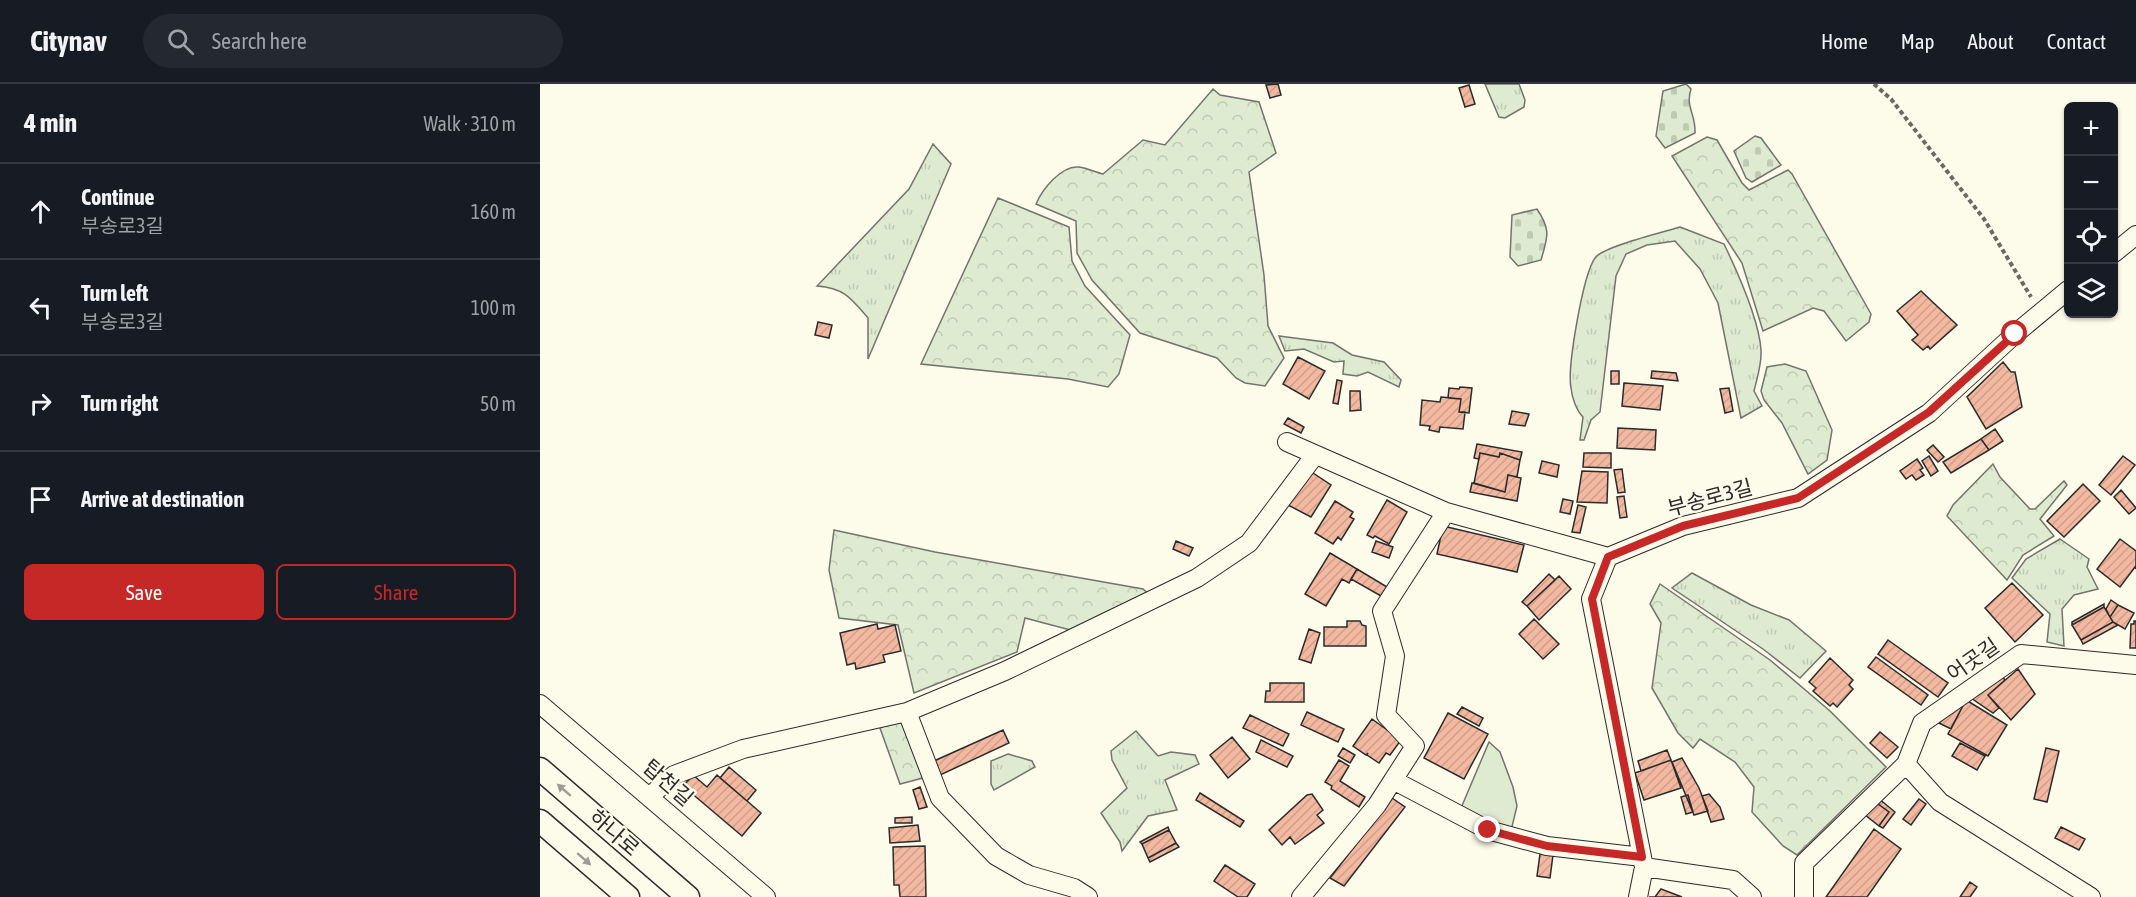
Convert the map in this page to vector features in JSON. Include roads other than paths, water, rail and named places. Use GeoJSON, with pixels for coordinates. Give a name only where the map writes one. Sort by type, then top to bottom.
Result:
{"type":"FeatureCollection","features":[{"type":"Feature","properties":{"kind":"street"},"geometry":{"type":"LineString","coordinates":[[2118,250],[2136,234]]}},
{"type":"Feature","properties":{"kind":"street","name":"부송로3길"},"geometry":{"type":"LineString","coordinates":[[1608,557],[1683,526],[1798,498],[1929,412],[2064,293]]}},
{"type":"Feature","properties":{"kind":"street"},"geometry":{"type":"LineString","coordinates":[[1287,442],[1446,512],[1608,557],[1592,599],[1643,862],[1638,897]]}},
{"type":"Feature","properties":{"kind":"street"},"geometry":{"type":"LineString","coordinates":[[649,797],[674,775],[743,749],[907,712],[1005,671],[1197,578],[1249,543],[1315,455]]}},
{"type":"Feature","properties":{"kind":"street"},"geometry":{"type":"LineString","coordinates":[[1301,897],[1377,805],[1415,746],[1386,715],[1395,656],[1382,611],[1446,512]]}},
{"type":"Feature","properties":{"kind":"street","name":"어곳길"},"geometry":{"type":"LineString","coordinates":[[1804,897],[1804,863],[1906,764],[1922,723],[2021,654],[2136,665]]}},
{"type":"Feature","properties":{"kind":"street","name":"탑천길"},"geometry":{"type":"LineString","coordinates":[[540,704],[766,897]]}},
{"type":"Feature","properties":{"kind":"street"},"geometry":{"type":"LineString","coordinates":[[907,712],[940,798],[996,856],[1029,875],[1074,888],[1088,897]]}},
{"type":"Feature","properties":{"kind":"street"},"geometry":{"type":"LineString","coordinates":[[1906,764],[1940,802],[2091,897]]}},
{"type":"Feature","properties":{"kind":"street","name":"하나로"},"geometry":{"type":"LineString","coordinates":[[540,769],[688,897]]}},
{"type":"Feature","properties":{"kind":"street"},"geometry":{"type":"LineString","coordinates":[[1393,780],[1488,830],[1547,846],[1733,880],[1752,897]]}},
{"type":"Feature","properties":{"kind":"street","name":"하나로"},"geometry":{"type":"LineString","coordinates":[[540,820],[628,897]]}}]}
